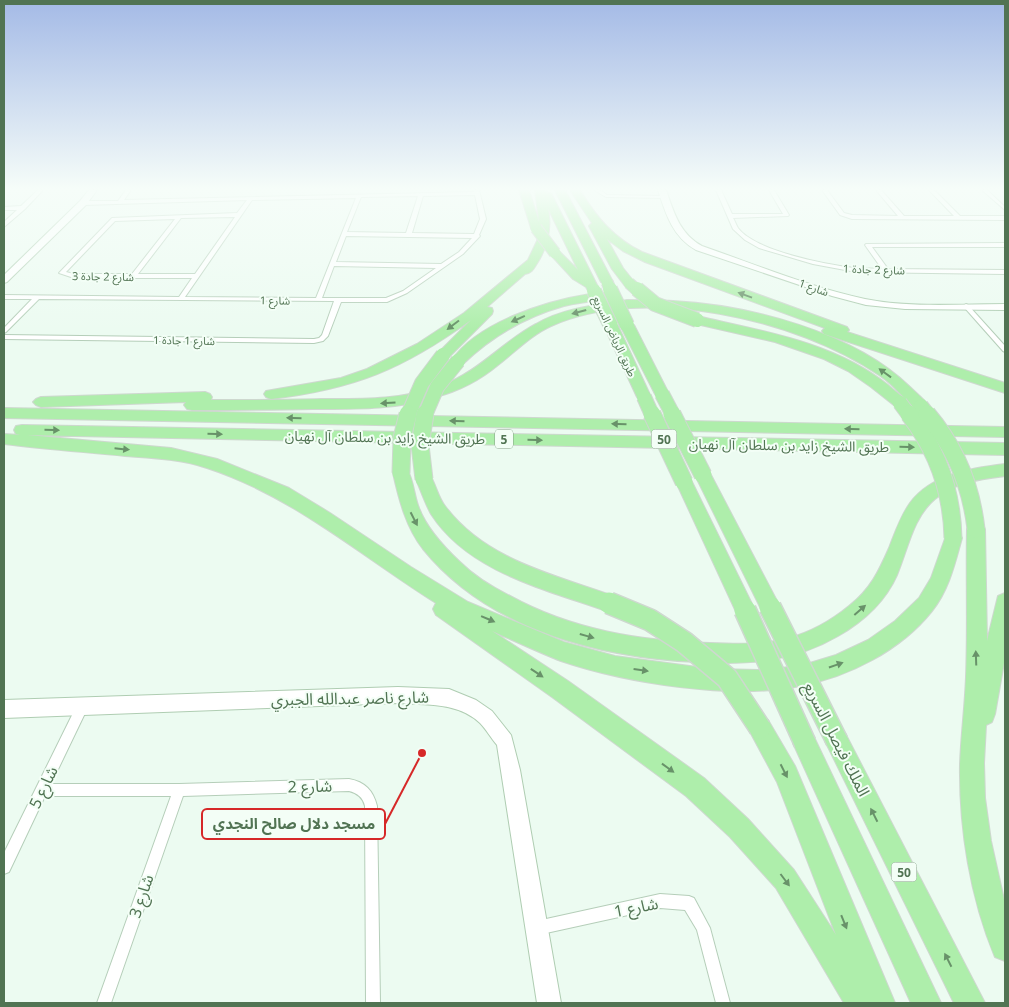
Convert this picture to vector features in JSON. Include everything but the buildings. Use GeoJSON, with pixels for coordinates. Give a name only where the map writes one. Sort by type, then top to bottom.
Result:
{"type":"FeatureCollection","features":[{"type":"Feature","properties":{"kind":"highway"},"geometry":{"type":"LineString","coordinates":[[543,237],[577,276],[593,289]]}},
{"type":"Feature","properties":{"kind":"highway"},"geometry":{"type":"LineString","coordinates":[[544,237],[541,247],[520,279],[443,355],[427,374],[414,395],[405,419],[400,445],[401,473],[408,508],[422,534],[435,551],[459,574],[490,597],[559,627],[587,637],[630,647],[679,652],[735,654],[776,650],[811,640],[858,613],[878,591],[909,521],[921,502],[936,490],[956,480],[980,473],[1005,470]]}},
{"type":"Feature","properties":{"kind":"highway","name":"طريق الرياض السريع"},"geometry":{"type":"LineString","coordinates":[[567,237],[684,482]]}},
{"type":"Feature","properties":{"kind":"highway","name":"طريق الرياض السريع"},"geometry":{"type":"LineString","coordinates":[[583,237],[703,476]]}},
{"type":"Feature","properties":{"kind":"highway"},"geometry":{"type":"LineString","coordinates":[[4,439],[171,454],[211,463],[283,493],[461,608],[562,651],[615,666],[712,678],[759,680],[800,676],[840,664],[875,647],[902,628],[926,604],[940,580],[953,538],[951,503],[945,476],[926,438],[900,403],[863,373],[818,350],[778,338],[697,320],[655,304],[628,283],[599,237]]}},
{"type":"Feature","properties":{"kind":"highway"},"geometry":{"type":"LineString","coordinates":[[611,237],[635,253],[660,264],[938,366]]}},
{"type":"Feature","properties":{"kind":"highway"},"geometry":{"type":"LineString","coordinates":[[54,402],[261,395],[300,391],[346,381],[389,365],[416,351],[510,282],[532,262]]}},
{"type":"Feature","properties":{"kind":"highway"},"geometry":{"type":"LineString","coordinates":[[880,1003],[853,942],[786,775],[760,728],[726,678],[684,642],[650,620],[502,562],[472,545],[448,523],[439,511],[424,479],[420,448],[423,420],[433,394],[458,361],[481,340],[503,326],[530,314],[581,299],[636,295],[706,300],[755,309],[1005,388]]}},
{"type":"Feature","properties":{"kind":"highway"},"geometry":{"type":"LineString","coordinates":[[4,402],[180,405],[397,402],[422,398],[456,385],[486,368],[531,332],[565,316],[586,310],[637,305],[708,308],[771,321],[828,341],[864,359],[886,373],[921,406],[945,437],[961,464],[973,500],[976,530],[975,616],[977,674],[972,776],[978,844],[993,912],[1005,947]]}},
{"type":"Feature","properties":{"kind":"highway","name":"طريق الشيخ زايد بن سلطان آل نهيان"},"geometry":{"type":"LineString","coordinates":[[4,412],[1005,432]]}},
{"type":"Feature","properties":{"kind":"highway","name":"طريق الشيخ زايد بن سلطان آل نهيان"},"geometry":{"type":"LineString","coordinates":[[4,430],[1005,449]]}},
{"type":"Feature","properties":{"kind":"highway","name":"الملك فيصل السريع"},"geometry":{"type":"LineString","coordinates":[[703,476],[970,1003]]}},
{"type":"Feature","properties":{"kind":"highway","name":"الملك فيصل السريع"},"geometry":{"type":"LineString","coordinates":[[684,482],[926,1003]]}},
{"type":"Feature","properties":{"kind":"highway"},"geometry":{"type":"LineString","coordinates":[[283,493],[390,572],[560,688],[695,787],[739,828],[785,879],[848,980],[859,1003]]}},
{"type":"Feature","properties":{"kind":"highway"},"geometry":{"type":"LineString","coordinates":[[972,776],[1005,602]]}},
{"type":"Feature","properties":{"kind":"street"},"geometry":{"type":"LineString","coordinates":[[4,269],[38,237]]}},
{"type":"Feature","properties":{"kind":"street"},"geometry":{"type":"LineString","coordinates":[[4,280],[48,237]]}},
{"type":"Feature","properties":{"kind":"street","name":"شارع 2 جادة 3"},"geometry":{"type":"LineString","coordinates":[[97,237],[62,273],[74,276],[196,276]]}},
{"type":"Feature","properties":{"kind":"street"},"geometry":{"type":"LineString","coordinates":[[134,276],[164,237]]}},
{"type":"Feature","properties":{"kind":"street"},"geometry":{"type":"LineString","coordinates":[[181,298],[223,237]]}},
{"type":"Feature","properties":{"kind":"street"},"geometry":{"type":"LineString","coordinates":[[318,300],[343,237]]}},
{"type":"Feature","properties":{"kind":"street","name":"شارع 1"},"geometry":{"type":"LineString","coordinates":[[4,298],[376,301],[392,298],[405,292],[466,249],[476,237]]}},
{"type":"Feature","properties":{"kind":"street","name":"شارع 1"},"geometry":{"type":"LineString","coordinates":[[682,237],[699,248],[856,300],[896,305],[1005,307]]}},
{"type":"Feature","properties":{"kind":"street","name":"شارع 2 جادة 1"},"geometry":{"type":"LineString","coordinates":[[745,237],[761,246],[833,268],[1005,272]]}},
{"type":"Feature","properties":{"kind":"street"},"geometry":{"type":"LineString","coordinates":[[886,270],[868,246],[1005,245]]}},
{"type":"Feature","properties":{"kind":"street"},"geometry":{"type":"LineString","coordinates":[[332,264],[443,266]]}},
{"type":"Feature","properties":{"kind":"street"},"geometry":{"type":"LineString","coordinates":[[4,331],[37,298]]}},
{"type":"Feature","properties":{"kind":"street","name":"شارع 1 جادة 1"},"geometry":{"type":"LineString","coordinates":[[4,336],[314,341],[321,340],[325,336],[338,300]]}},
{"type":"Feature","properties":{"kind":"street"},"geometry":{"type":"LineString","coordinates":[[966,306],[1005,350]]}},
{"type":"Feature","properties":{"kind":"street","name":"شارع ناصر عبدالله الجبري"},"geometry":{"type":"LineString","coordinates":[[4,709],[398,694],[449,698],[470,706],[486,718],[505,742],[549,1003]]}},
{"type":"Feature","properties":{"kind":"street","name":"شارع 5"},"geometry":{"type":"LineString","coordinates":[[4,867],[82,707]]}},
{"type":"Feature","properties":{"kind":"street","name":"شارع 2"},"geometry":{"type":"LineString","coordinates":[[41,790],[178,790],[350,785],[364,791],[371,806],[373,1003]]}},
{"type":"Feature","properties":{"kind":"street","name":"شارع 3"},"geometry":{"type":"LineString","coordinates":[[104,1003],[178,790]]}},
{"type":"Feature","properties":{"kind":"street","name":"شارع 1"},"geometry":{"type":"LineString","coordinates":[[537,928],[660,901],[689,903],[702,928],[724,1003]]}},
{"type":"Feature","properties":{"kind":"place","name":"مسجد دلال صالح النجدي"},"geometry":{"type":"Point","coordinates":[422,753]}}]}
